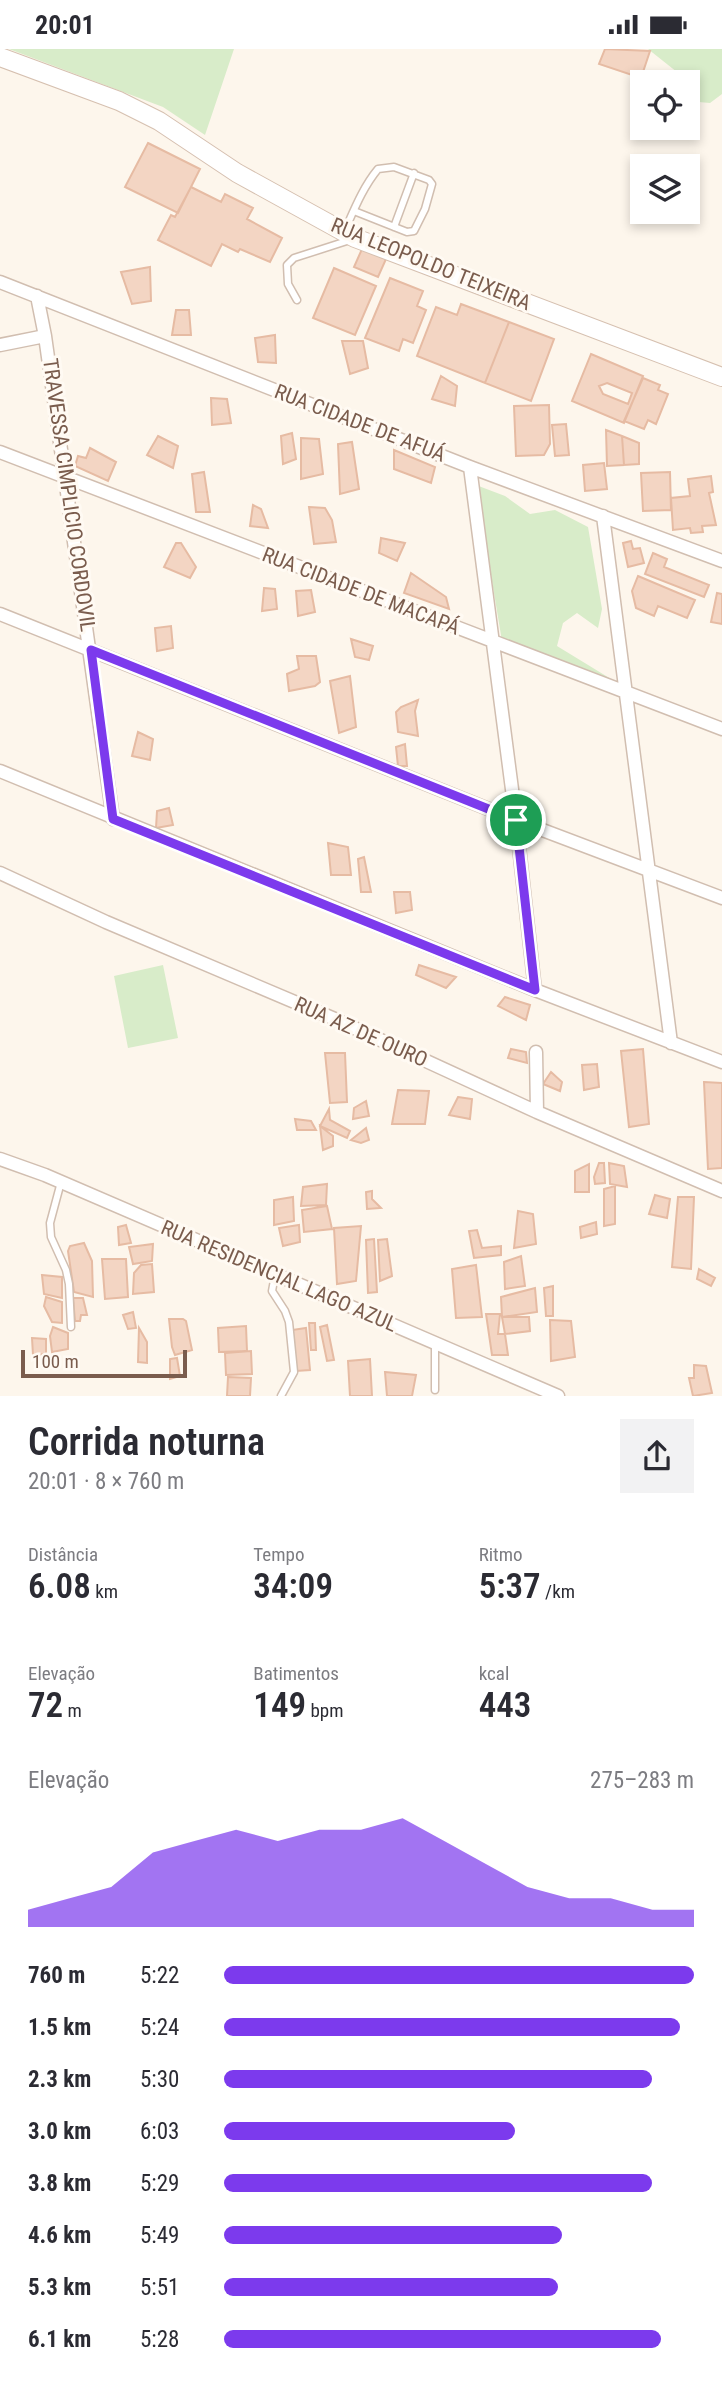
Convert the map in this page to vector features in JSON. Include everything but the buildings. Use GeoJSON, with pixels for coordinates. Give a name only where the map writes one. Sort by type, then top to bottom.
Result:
{"type":"FeatureCollection","features":[{"type":"Feature","properties":{"kind":"main road","name":"RUA LEOPOLDO TEIXEIRA"},"geometry":{"type":"LineString","coordinates":[[0,57],[119,101],[159,121],[237,173],[349,235],[722,377]]}},
{"type":"Feature","properties":{"kind":"street","name":"RUA CIDADE DE AFUÁ"},"geometry":{"type":"LineString","coordinates":[[0,282],[470,467],[722,561]]}},
{"type":"Feature","properties":{"kind":"street","name":"TRAVESSA CIMPLICIO CORDOVIL"},"geometry":{"type":"LineString","coordinates":[[37,296],[66,475],[113,819]]}},
{"type":"Feature","properties":{"kind":"street"},"geometry":{"type":"LineString","coordinates":[[0,345],[45,336]]}},
{"type":"Feature","properties":{"kind":"street","name":"RUA CIDADE DE MACAPÁ"},"geometry":{"type":"LineString","coordinates":[[0,452],[66,475],[493,643],[722,729]]}},
{"type":"Feature","properties":{"kind":"street"},"geometry":{"type":"LineString","coordinates":[[470,467],[516,820],[535,990]]}},
{"type":"Feature","properties":{"kind":"street"},"geometry":{"type":"LineString","coordinates":[[603,516],[671,1043]]}},
{"type":"Feature","properties":{"kind":"street"},"geometry":{"type":"LineString","coordinates":[[0,614],[516,820],[722,898]]}},
{"type":"Feature","properties":{"kind":"street"},"geometry":{"type":"LineString","coordinates":[[0,771],[535,990],[722,1062]]}},
{"type":"Feature","properties":{"kind":"street","name":"RUA AZ DE OURO"},"geometry":{"type":"LineString","coordinates":[[0,873],[106,922],[337,1020],[537,1112],[722,1191]]}},
{"type":"Feature","properties":{"kind":"street"},"geometry":{"type":"LineString","coordinates":[[536,1052],[537,1112]]}},
{"type":"Feature","properties":{"kind":"street","name":"RUA RESIDENCIAL LAGO AZUL"},"geometry":{"type":"LineString","coordinates":[[0,1159],[61,1182],[558,1396]]}},
{"type":"Feature","properties":{"kind":"lane"},"geometry":{"type":"LineString","coordinates":[[297,300],[288,284],[287,265],[295,258],[349,235],[354,211],[377,169],[394,167],[414,173],[429,180],[433,190],[414,231],[407,232],[354,211]]}},
{"type":"Feature","properties":{"kind":"lane"},"geometry":{"type":"LineString","coordinates":[[394,227],[414,173]]}},
{"type":"Feature","properties":{"kind":"lane"},"geometry":{"type":"LineString","coordinates":[[61,1182],[50,1223],[51,1237],[66,1270],[69,1284],[71,1327]]}},
{"type":"Feature","properties":{"kind":"lane"},"geometry":{"type":"LineString","coordinates":[[275,1275],[272,1291],[289,1322],[294,1372],[281,1396]]}},
{"type":"Feature","properties":{"kind":"lane"},"geometry":{"type":"LineString","coordinates":[[435,1343],[435,1390]]}},
{"type":"Feature","properties":{"kind":"green space"},"geometry":{"type":"Polygon","coordinates":[[[9,49],[234,49],[205,135],[163,107],[9,49]]]}},
{"type":"Feature","properties":{"kind":"green space"},"geometry":{"type":"Polygon","coordinates":[[[648,49],[722,49],[722,94],[710,103],[700,102],[700,70],[674,70],[648,49]]]}},
{"type":"Feature","properties":{"kind":"green space"},"geometry":{"type":"Polygon","coordinates":[[[476,485],[505,496],[530,514],[555,510],[588,527],[602,609],[598,628],[577,613],[563,623],[557,646],[611,679],[502,641],[476,485]]]}},
{"type":"Feature","properties":{"kind":"green space"},"geometry":{"type":"Polygon","coordinates":[[[163,965],[178,1038],[128,1048],[114,976],[163,965]]]}},
{"type":"Feature","properties":{"kind":"route"},"geometry":{"type":"LineString","coordinates":[[91,650],[516,820],[535,990],[113,819],[91,650]]}}]}
